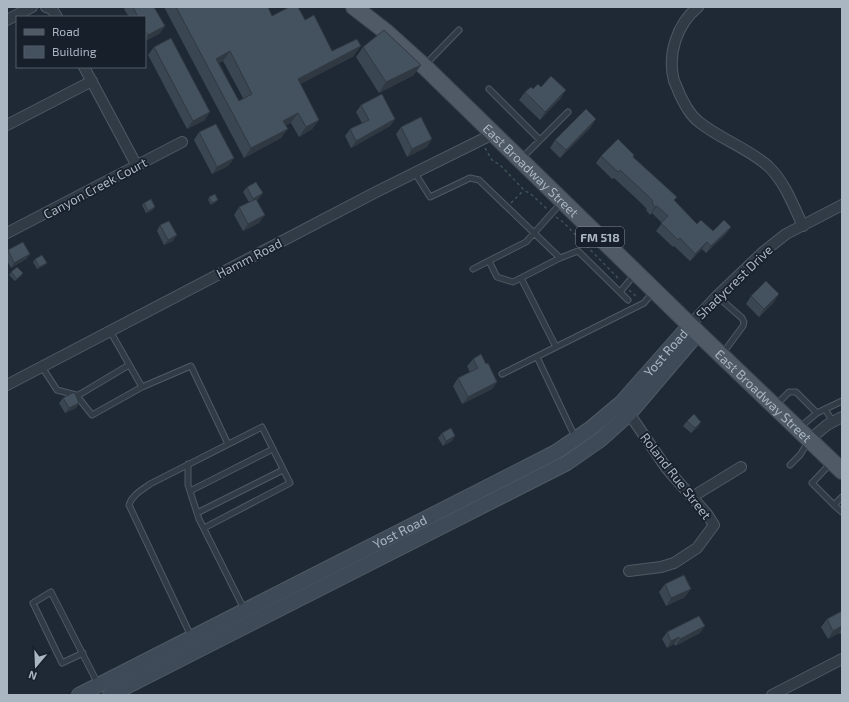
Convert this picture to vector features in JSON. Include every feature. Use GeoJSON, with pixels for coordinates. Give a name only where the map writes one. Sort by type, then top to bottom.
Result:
{"type":"FeatureCollection","features":[{"type":"Feature","properties":{"kind":"main road","name":"East Broadway Street"},"geometry":{"type":"LineString","coordinates":[[354,7],[385,31],[424,66],[486,137],[520,160],[837,466]]}},
{"type":"Feature","properties":{"kind":"main road","name":"Yost Road"},"geometry":{"type":"LineString","coordinates":[[78,695],[556,452],[590,429],[621,402],[694,329]]}},
{"type":"Feature","properties":{"kind":"main road","name":"Yost Road"},"geometry":{"type":"LineString","coordinates":[[110,695],[567,463],[600,440],[629,414],[694,329]]}},
{"type":"Feature","properties":{"kind":"main road"},"geometry":{"type":"LineString","coordinates":[[576,438],[584,452]]}},
{"type":"Feature","properties":{"kind":"main road"},"geometry":{"type":"LineString","coordinates":[[462,500],[469,513]]}},
{"type":"Feature","properties":{"kind":"main road"},"geometry":{"type":"LineString","coordinates":[[321,572],[327,585]]}},
{"type":"Feature","properties":{"kind":"street"},"geometry":{"type":"LineString","coordinates":[[7,20],[32,7]]}},
{"type":"Feature","properties":{"kind":"street"},"geometry":{"type":"LineString","coordinates":[[46,7],[52,9],[56,16]]}},
{"type":"Feature","properties":{"kind":"street"},"geometry":{"type":"LineString","coordinates":[[698,7],[688,17],[678,32],[674,44],[672,64],[674,81],[686,107],[699,122],[767,166],[781,181],[803,226]]}},
{"type":"Feature","properties":{"kind":"street"},"geometry":{"type":"LineString","coordinates":[[85,68],[137,166]]}},
{"type":"Feature","properties":{"kind":"street"},"geometry":{"type":"LineString","coordinates":[[7,125],[92,82]]}},
{"type":"Feature","properties":{"kind":"street","name":"Hamm Road"},"geometry":{"type":"LineString","coordinates":[[7,385],[110,330],[486,137]]}},
{"type":"Feature","properties":{"kind":"street","name":"Canyon Creek Court"},"geometry":{"type":"LineString","coordinates":[[7,233],[182,142]]}},
{"type":"Feature","properties":{"kind":"street","name":"Shadycrest Drive"},"geometry":{"type":"LineString","coordinates":[[694,329],[717,296],[762,253],[786,234],[842,205]]}},
{"type":"Feature","properties":{"kind":"street","name":"Roland Rue Street"},"geometry":{"type":"LineString","coordinates":[[621,402],[667,469],[707,514],[714,525],[697,548],[674,563],[661,567],[629,571]]}},
{"type":"Feature","properties":{"kind":"street"},"geometry":{"type":"LineString","coordinates":[[804,434],[837,420]]}},
{"type":"Feature","properties":{"kind":"street"},"geometry":{"type":"LineString","coordinates":[[692,497],[741,467]]}},
{"type":"Feature","properties":{"kind":"street"},"geometry":{"type":"LineString","coordinates":[[772,695],[842,659]]}},
{"type":"Feature","properties":{"kind":"lane"},"geometry":{"type":"LineString","coordinates":[[424,66],[459,30]]}},
{"type":"Feature","properties":{"kind":"lane"},"geometry":{"type":"LineString","coordinates":[[489,89],[540,140]]}},
{"type":"Feature","properties":{"kind":"lane"},"geometry":{"type":"LineString","coordinates":[[520,160],[568,112]]}},
{"type":"Feature","properties":{"kind":"lane"},"geometry":{"type":"LineString","coordinates":[[415,173],[430,197],[470,178],[479,180],[560,258]]}},
{"type":"Feature","properties":{"kind":"lane"},"geometry":{"type":"LineString","coordinates":[[473,269],[526,242],[563,201]]}},
{"type":"Feature","properties":{"kind":"lane"},"geometry":{"type":"LineString","coordinates":[[489,262],[497,277],[513,282],[560,258],[578,251],[628,300]]}},
{"type":"Feature","properties":{"kind":"lane"},"geometry":{"type":"LineString","coordinates":[[620,292],[636,273]]}},
{"type":"Feature","properties":{"kind":"lane"},"geometry":{"type":"LineString","coordinates":[[521,278],[556,347]]}},
{"type":"Feature","properties":{"kind":"lane"},"geometry":{"type":"LineString","coordinates":[[502,374],[644,303],[655,290]]}},
{"type":"Feature","properties":{"kind":"lane"},"geometry":{"type":"LineString","coordinates":[[717,296],[742,318],[744,322],[743,326],[722,356]]}},
{"type":"Feature","properties":{"kind":"lane"},"geometry":{"type":"LineString","coordinates":[[110,330],[142,387]]}},
{"type":"Feature","properties":{"kind":"lane"},"geometry":{"type":"LineString","coordinates":[[537,357],[576,438]]}},
{"type":"Feature","properties":{"kind":"lane"},"geometry":{"type":"LineString","coordinates":[[77,396],[129,365]]}},
{"type":"Feature","properties":{"kind":"lane"},"geometry":{"type":"LineString","coordinates":[[42,366],[57,390],[77,396],[92,415],[142,387],[191,366],[228,444]]}},
{"type":"Feature","properties":{"kind":"lane"},"geometry":{"type":"LineString","coordinates":[[774,406],[786,395],[796,392],[817,413]]}},
{"type":"Feature","properties":{"kind":"lane"},"geometry":{"type":"LineString","coordinates":[[790,465],[800,455],[804,434],[817,413],[842,401]]}},
{"type":"Feature","properties":{"kind":"lane"},"geometry":{"type":"LineString","coordinates":[[825,409],[837,420]]}},
{"type":"Feature","properties":{"kind":"lane"},"geometry":{"type":"LineString","coordinates":[[191,638],[129,505],[130,500],[150,484],[262,427],[290,483],[204,528]]}},
{"type":"Feature","properties":{"kind":"lane"},"geometry":{"type":"LineString","coordinates":[[190,491],[273,449]]}},
{"type":"Feature","properties":{"kind":"lane"},"geometry":{"type":"LineString","coordinates":[[188,464],[188,485],[197,513],[245,610]]}},
{"type":"Feature","properties":{"kind":"lane"},"geometry":{"type":"LineString","coordinates":[[837,466],[812,483],[842,512]]}},
{"type":"Feature","properties":{"kind":"lane"},"geometry":{"type":"LineString","coordinates":[[197,513],[283,470]]}},
{"type":"Feature","properties":{"kind":"lane"},"geometry":{"type":"LineString","coordinates":[[834,505],[842,497]]}},
{"type":"Feature","properties":{"kind":"lane"},"geometry":{"type":"LineString","coordinates":[[83,653],[62,663],[33,603],[51,592],[83,653],[99,685]]}},
{"type":"Feature","properties":{"kind":"path"},"geometry":{"type":"LineString","coordinates":[[486,137],[492,160],[500,165],[524,190],[541,202],[551,214],[563,222],[617,277],[619,282],[644,303]]}},
{"type":"Feature","properties":{"kind":"path"},"geometry":{"type":"LineString","coordinates":[[508,207],[524,190]]}},
{"type":"Feature","properties":{"kind":"building"},"geometry":{"type":"Polygon","coordinates":[[[133,7],[154,7],[165,26],[148,35],[146,32],[146,16],[138,16],[133,7]]]}},
{"type":"Feature","properties":{"kind":"building"},"geometry":{"type":"Polygon","coordinates":[[[176,7],[268,7],[272,16],[289,7],[298,7],[305,20],[314,15],[332,51],[357,39],[361,46],[298,79],[319,120],[306,127],[298,113],[283,121],[288,129],[251,148],[176,7]],[[230,51],[216,59],[239,101],[252,94],[230,51]]]}},
{"type":"Feature","properties":{"kind":"building"},"geometry":{"type":"Polygon","coordinates":[[[384,30],[421,65],[386,82],[363,47],[384,30]]]}},
{"type":"Feature","properties":{"kind":"building"},"geometry":{"type":"Polygon","coordinates":[[[171,38],[210,112],[193,121],[154,47],[171,38]]]}},
{"type":"Feature","properties":{"kind":"building"},"geometry":{"type":"Polygon","coordinates":[[[551,76],[566,90],[545,112],[525,92],[531,87],[533,89],[538,84],[541,87],[551,76]]]}},
{"type":"Feature","properties":{"kind":"building"},"geometry":{"type":"Polygon","coordinates":[[[382,94],[395,119],[356,141],[350,129],[369,120],[361,105],[382,94]]]}},
{"type":"Feature","properties":{"kind":"building"},"geometry":{"type":"Polygon","coordinates":[[[586,109],[596,119],[566,150],[555,140],[586,109]]]}},
{"type":"Feature","properties":{"kind":"building"},"geometry":{"type":"Polygon","coordinates":[[[421,117],[432,139],[412,149],[401,127],[421,117]]]}},
{"type":"Feature","properties":{"kind":"building"},"geometry":{"type":"Polygon","coordinates":[[[216,124],[234,158],[217,167],[199,132],[216,124]]]}},
{"type":"Feature","properties":{"kind":"building"},"geometry":{"type":"Polygon","coordinates":[[[618,139],[634,155],[633,157],[677,197],[674,200],[697,224],[701,220],[713,231],[724,220],[731,227],[711,246],[707,242],[695,254],[680,238],[678,240],[661,223],[668,216],[657,206],[655,207],[652,203],[653,201],[620,170],[618,172],[601,156],[618,139]]]}},
{"type":"Feature","properties":{"kind":"building"},"geometry":{"type":"Polygon","coordinates":[[[256,182],[263,193],[253,199],[247,187],[256,182]]]}},
{"type":"Feature","properties":{"kind":"building"},"geometry":{"type":"Polygon","coordinates":[[[215,194],[218,200],[212,203],[209,197],[215,194]]]}},
{"type":"Feature","properties":{"kind":"building"},"geometry":{"type":"Polygon","coordinates":[[[151,199],[155,207],[148,211],[144,203],[151,199]]]}},
{"type":"Feature","properties":{"kind":"building"},"geometry":{"type":"Polygon","coordinates":[[[256,199],[265,215],[248,224],[239,207],[256,199]]]}},
{"type":"Feature","properties":{"kind":"building"},"geometry":{"type":"Polygon","coordinates":[[[169,221],[177,235],[168,240],[160,225],[169,221]]]}},
{"type":"Feature","properties":{"kind":"building"},"geometry":{"type":"Polygon","coordinates":[[[23,242],[30,254],[14,263],[8,250],[23,242]]]}},
{"type":"Feature","properties":{"kind":"building"},"geometry":{"type":"Polygon","coordinates":[[[42,255],[47,263],[39,267],[35,259],[42,255]]]}},
{"type":"Feature","properties":{"kind":"building"},"geometry":{"type":"Polygon","coordinates":[[[17,267],[23,273],[17,279],[11,272],[17,267]]]}},
{"type":"Feature","properties":{"kind":"building"},"geometry":{"type":"Polygon","coordinates":[[[766,281],[779,294],[764,309],[751,296],[766,281]]]}},
{"type":"Feature","properties":{"kind":"building"},"geometry":{"type":"Polygon","coordinates":[[[481,354],[486,364],[488,363],[497,382],[468,397],[458,378],[478,368],[473,359],[481,354]]]}},
{"type":"Feature","properties":{"kind":"building"},"geometry":{"type":"Polygon","coordinates":[[[75,393],[79,403],[69,408],[63,398],[75,393]]]}},
{"type":"Feature","properties":{"kind":"building"},"geometry":{"type":"Polygon","coordinates":[[[694,414],[701,422],[695,428],[687,421],[694,414]]]}},
{"type":"Feature","properties":{"kind":"building"},"geometry":{"type":"Polygon","coordinates":[[[451,428],[455,436],[446,441],[442,433],[451,428]]]}},
{"type":"Feature","properties":{"kind":"building"},"geometry":{"type":"Polygon","coordinates":[[[684,575],[691,589],[671,598],[665,584],[684,575]]]}},
{"type":"Feature","properties":{"kind":"building"},"geometry":{"type":"Polygon","coordinates":[[[842,611],[842,626],[833,631],[827,619],[842,611]]]}},
{"type":"Feature","properties":{"kind":"building"},"geometry":{"type":"Polygon","coordinates":[[[699,616],[705,626],[680,639],[679,637],[671,641],[667,632],[699,616]]]}}]}
